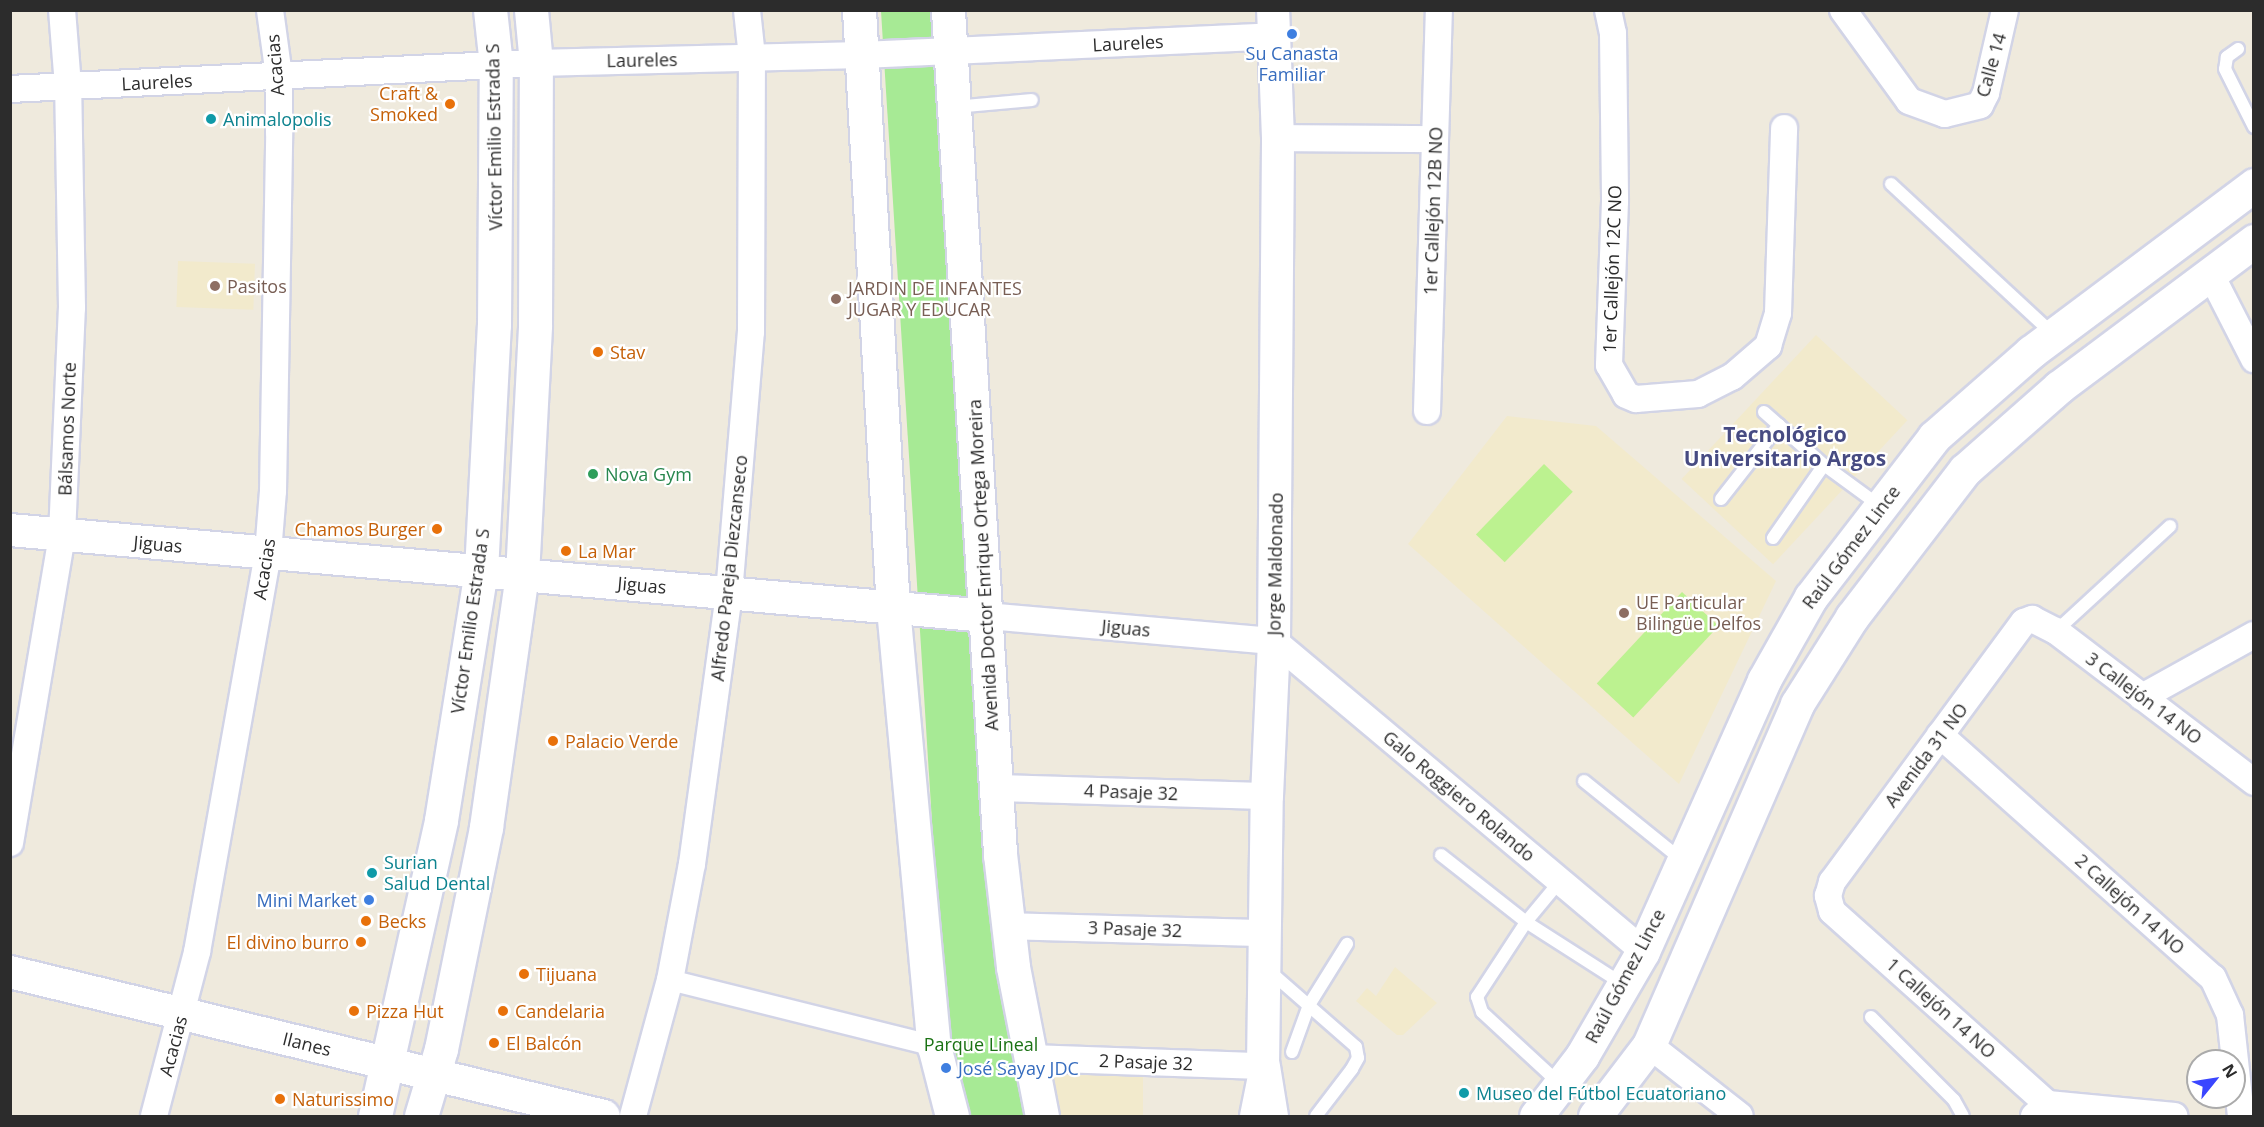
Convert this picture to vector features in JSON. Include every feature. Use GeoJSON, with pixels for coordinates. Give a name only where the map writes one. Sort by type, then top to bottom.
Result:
{"type":"FeatureCollection","features":[{"type":"Feature","properties":{"kind":"main road","name":"Víctor Emilio Estrada S"},"geometry":{"type":"LineString","coordinates":[[375,1116],[390,1064],[441,820],[480,571],[494,325],[496,65],[490,10]]}},
{"type":"Feature","properties":{"kind":"main road"},"geometry":{"type":"LineString","coordinates":[[421,1116],[434,1075],[486,827],[522,575],[535,326],[536,63],[531,10]]}},
{"type":"Feature","properties":{"kind":"main road"},"geometry":{"type":"LineString","coordinates":[[860,10],[893,608],[934,1046],[952,1116]]}},
{"type":"Feature","properties":{"kind":"main road","name":"Avenida Doctor Enrique Ortega Moreira"},"geometry":{"type":"LineString","coordinates":[[948,10],[987,616],[995,788],[1007,926],[1029,1058],[1042,1116]]}},
{"type":"Feature","properties":{"kind":"main road","name":"Raúl Gómez Lince"},"geometry":{"type":"LineString","coordinates":[[1536,1116],[1582,1056],[1643,951],[1764,680],[1811,597],[1934,437],[2054,335],[2253,185]]}},
{"type":"Feature","properties":{"kind":"main road"},"geometry":{"type":"LineString","coordinates":[[1595,1116],[1649,1045],[1797,704],[1852,617],[1965,470],[2059,387],[2253,241]]}},
{"type":"Feature","properties":{"kind":"main road"},"geometry":{"type":"LineString","coordinates":[[494,325],[535,326]]}},
{"type":"Feature","properties":{"kind":"main road"},"geometry":{"type":"LineString","coordinates":[[441,820],[486,827]]}},
{"type":"Feature","properties":{"kind":"main road"},"geometry":{"type":"LineString","coordinates":[[1263,1066],[1271,1116]]}},
{"type":"Feature","properties":{"kind":"street","name":"Bálsamos Norte"},"geometry":{"type":"LineString","coordinates":[[10,843],[62,535],[72,308],[68,86],[62,10]]}},
{"type":"Feature","properties":{"kind":"street","name":"Acacias"},"geometry":{"type":"LineString","coordinates":[[154,1116],[197,952],[268,553],[274,479],[279,76],[270,10]]}},
{"type":"Feature","properties":{"kind":"street","name":"Alfredo Pareja Diezcanseco"},"geometry":{"type":"LineString","coordinates":[[633,1116],[670,980],[692,864],[729,593],[751,332],[752,57],[747,10]]}},
{"type":"Feature","properties":{"kind":"street","name":"1er Callejón 12B NO"},"geometry":{"type":"LineString","coordinates":[[1427,411],[1439,10]]}},
{"type":"Feature","properties":{"kind":"street","name":"1er Callejón 12C NO"},"geometry":{"type":"LineString","coordinates":[[1608,10],[1613,33],[1615,201],[1609,365],[1626,395],[1636,399],[1698,394],[1732,377],[1768,346],[1778,313],[1784,128]]}},
{"type":"Feature","properties":{"kind":"street","name":"Calle 14"},"geometry":{"type":"LineString","coordinates":[[1844,10],[1909,101],[1945,114],[1967,111],[1980,105],[1986,93],[2005,10]]}},
{"type":"Feature","properties":{"kind":"street","name":"Laureles"},"geometry":{"type":"LineString","coordinates":[[10,89],[536,63],[951,52],[1274,23]]}},
{"type":"Feature","properties":{"kind":"street","name":"Jorge Maldonado"},"geometry":{"type":"LineString","coordinates":[[1253,1116],[1263,1066],[1267,796],[1274,641],[1278,138],[1274,23]]}},
{"type":"Feature","properties":{"kind":"street"},"geometry":{"type":"LineString","coordinates":[[1278,138],[1435,139]]}},
{"type":"Feature","properties":{"kind":"street"},"geometry":{"type":"LineString","coordinates":[[2210,273],[2253,359]]}},
{"type":"Feature","properties":{"kind":"street","name":"Jiguas"},"geometry":{"type":"LineString","coordinates":[[10,530],[1274,641]]}},
{"type":"Feature","properties":{"kind":"street","name":"3 Callejón 14 NO"},"geometry":{"type":"LineString","coordinates":[[2031,619],[2056,631],[2253,782]]}},
{"type":"Feature","properties":{"kind":"street","name":"Avenida 31 NO"},"geometry":{"type":"LineString","coordinates":[[1828,896],[1832,882],[2024,622],[2031,619]]}},
{"type":"Feature","properties":{"kind":"street"},"geometry":{"type":"LineString","coordinates":[[2142,698],[2253,635]]}},
{"type":"Feature","properties":{"kind":"street","name":"Galo Roggiero Rolando"},"geometry":{"type":"LineString","coordinates":[[1274,641],[1643,951]]}},
{"type":"Feature","properties":{"kind":"street","name":"2 Callejón 14 NO"},"geometry":{"type":"LineString","coordinates":[[1940,735],[2213,978],[2230,1015],[2241,1116]]}},
{"type":"Feature","properties":{"kind":"street","name":"4 Pasaje 32"},"geometry":{"type":"LineString","coordinates":[[995,788],[1267,796]]}},
{"type":"Feature","properties":{"kind":"street","name":"1 Callejón 14 NO"},"geometry":{"type":"LineString","coordinates":[[1828,896],[1832,911],[2048,1112]]}},
{"type":"Feature","properties":{"kind":"street","name":"3 Pasaje 32"},"geometry":{"type":"LineString","coordinates":[[1007,926],[1264,933]]}},
{"type":"Feature","properties":{"kind":"street","name":"Ilanes"},"geometry":{"type":"LineString","coordinates":[[10,972],[604,1116]]}},
{"type":"Feature","properties":{"kind":"street"},"geometry":{"type":"LineString","coordinates":[[670,980],[934,1046]]}},
{"type":"Feature","properties":{"kind":"street"},"geometry":{"type":"LineString","coordinates":[[1649,1045],[1740,1116]]}},
{"type":"Feature","properties":{"kind":"street","name":"2 Pasaje 32"},"geometry":{"type":"LineString","coordinates":[[1029,1058],[1263,1066]]}},
{"type":"Feature","properties":{"kind":"street"},"geometry":{"type":"LineString","coordinates":[[2048,1112],[2174,1116]]}},
{"type":"Feature","properties":{"kind":"lane"},"geometry":{"type":"LineString","coordinates":[[2238,49],[2227,57],[2225,69],[2253,127]]}},
{"type":"Feature","properties":{"kind":"lane"},"geometry":{"type":"LineString","coordinates":[[954,107],[1032,100]]}},
{"type":"Feature","properties":{"kind":"lane"},"geometry":{"type":"LineString","coordinates":[[1891,184],[2054,335]]}},
{"type":"Feature","properties":{"kind":"lane"},"geometry":{"type":"LineString","coordinates":[[1764,412],[1824,465],[1881,506]]}},
{"type":"Feature","properties":{"kind":"lane"},"geometry":{"type":"LineString","coordinates":[[1722,499],[1779,425]]}},
{"type":"Feature","properties":{"kind":"lane"},"geometry":{"type":"LineString","coordinates":[[1773,538],[1824,465]]}},
{"type":"Feature","properties":{"kind":"lane"},"geometry":{"type":"LineString","coordinates":[[2056,631],[2170,526]]}},
{"type":"Feature","properties":{"kind":"lane"},"geometry":{"type":"LineString","coordinates":[[1584,781],[1683,861]]}},
{"type":"Feature","properties":{"kind":"lane"},"geometry":{"type":"LineString","coordinates":[[1441,855],[1526,922],[1624,985]]}},
{"type":"Feature","properties":{"kind":"lane"},"geometry":{"type":"LineString","coordinates":[[1560,881],[1526,922],[1476,998],[1477,1005],[1561,1084]]}},
{"type":"Feature","properties":{"kind":"lane"},"geometry":{"type":"LineString","coordinates":[[1293,1052],[1309,1005],[1347,944]]}},
{"type":"Feature","properties":{"kind":"lane"},"geometry":{"type":"LineString","coordinates":[[1264,967],[1356,1047],[1358,1058],[1316,1116]]}},
{"type":"Feature","properties":{"kind":"lane"},"geometry":{"type":"LineString","coordinates":[[1870,1017],[1954,1100],[1963,1116]]}},
{"type":"Feature","properties":{"kind":"shaded area","name":"Pasitos"},"geometry":{"type":"Polygon","coordinates":[[[178,261],[255,264],[253,310],[176,307],[178,261]]]}},
{"type":"Feature","properties":{"kind":"shaded area","name":"Tecnológico Universitario Argos"},"geometry":{"type":"Polygon","coordinates":[[[1816,335],[1907,420],[1773,564],[1682,479],[1816,335]]]}},
{"type":"Feature","properties":{"kind":"shaded area","name":"UE Particular Bilingüe Delfos"},"geometry":{"type":"Polygon","coordinates":[[[1507,416],[1596,426],[1776,581],[1679,784],[1408,544],[1507,416]]]}},
{"type":"Feature","properties":{"kind":"shaded area"},"geometry":{"type":"Polygon","coordinates":[[[1395,967],[1437,1003],[1403,1035],[1397,1035],[1356,1001],[1367,988],[1376,996],[1395,967]]]}},
{"type":"Feature","properties":{"kind":"shaded area"},"geometry":{"type":"Polygon","coordinates":[[[1041,1069],[1143,1074],[1143,1116],[1052,1116],[1041,1069]]]}},
{"type":"Feature","properties":{"kind":"green space","name":"Parque Lineal"},"geometry":{"type":"Polygon","coordinates":[[[881,11],[936,11],[1027,1116],[967,1116],[944,1013],[881,11]]]}},
{"type":"Feature","properties":{"kind":"green space"},"geometry":{"type":"Polygon","coordinates":[[[1544,464],[1573,492],[1505,562],[1476,534],[1544,464]]]}},
{"type":"Feature","properties":{"kind":"green space"},"geometry":{"type":"Polygon","coordinates":[[[1682,592],[1719,626],[1633,718],[1597,683],[1682,592]]]}},
{"type":"Feature","properties":{"kind":"place","name":"Su Canasta Familiar"},"geometry":{"type":"Point","coordinates":[1292,34]}},
{"type":"Feature","properties":{"kind":"place","name":"Craft & Smoked"},"geometry":{"type":"Point","coordinates":[450,104]}},
{"type":"Feature","properties":{"kind":"place","name":"Animalopolis"},"geometry":{"type":"Point","coordinates":[211,119]}},
{"type":"Feature","properties":{"kind":"place","name":"Pasitos"},"geometry":{"type":"Point","coordinates":[215,286]}},
{"type":"Feature","properties":{"kind":"place","name":"JARDIN DE INFANTES JUGAR Y EDUCAR"},"geometry":{"type":"Point","coordinates":[836,299]}},
{"type":"Feature","properties":{"kind":"place","name":"Stav"},"geometry":{"type":"Point","coordinates":[598,352]}},
{"type":"Feature","properties":{"kind":"place","name":"Nova Gym"},"geometry":{"type":"Point","coordinates":[593,474]}},
{"type":"Feature","properties":{"kind":"place","name":"Chamos Burger"},"geometry":{"type":"Point","coordinates":[437,529]}},
{"type":"Feature","properties":{"kind":"place","name":"La Mar"},"geometry":{"type":"Point","coordinates":[566,551]}},
{"type":"Feature","properties":{"kind":"place","name":"UE Particular Bilingüe Delfos"},"geometry":{"type":"Point","coordinates":[1624,613]}},
{"type":"Feature","properties":{"kind":"place","name":"Palacio Verde"},"geometry":{"type":"Point","coordinates":[553,741]}},
{"type":"Feature","properties":{"kind":"place","name":"Surian Salud Dental"},"geometry":{"type":"Point","coordinates":[372,873]}},
{"type":"Feature","properties":{"kind":"place","name":"Mini Market"},"geometry":{"type":"Point","coordinates":[369,900]}},
{"type":"Feature","properties":{"kind":"place","name":"Becks"},"geometry":{"type":"Point","coordinates":[366,921]}},
{"type":"Feature","properties":{"kind":"place","name":"El divino burro"},"geometry":{"type":"Point","coordinates":[361,942]}},
{"type":"Feature","properties":{"kind":"place","name":"Tijuana"},"geometry":{"type":"Point","coordinates":[524,974]}},
{"type":"Feature","properties":{"kind":"place","name":"Pizza Hut"},"geometry":{"type":"Point","coordinates":[354,1011]}},
{"type":"Feature","properties":{"kind":"place","name":"Candelaria"},"geometry":{"type":"Point","coordinates":[503,1011]}},
{"type":"Feature","properties":{"kind":"place","name":"El Balcón"},"geometry":{"type":"Point","coordinates":[494,1043]}},
{"type":"Feature","properties":{"kind":"place","name":"José Sayay JDC"},"geometry":{"type":"Point","coordinates":[946,1068]}},
{"type":"Feature","properties":{"kind":"place","name":"Museo del Fútbol Ecuatoriano"},"geometry":{"type":"Point","coordinates":[1464,1093]}},
{"type":"Feature","properties":{"kind":"place","name":"Naturissimo"},"geometry":{"type":"Point","coordinates":[280,1099]}},
{"type":"Feature","properties":{"kind":"district","name":"Tecnológico Universitario Argos"},"geometry":{"type":"Point","coordinates":[1785,446]}}]}
